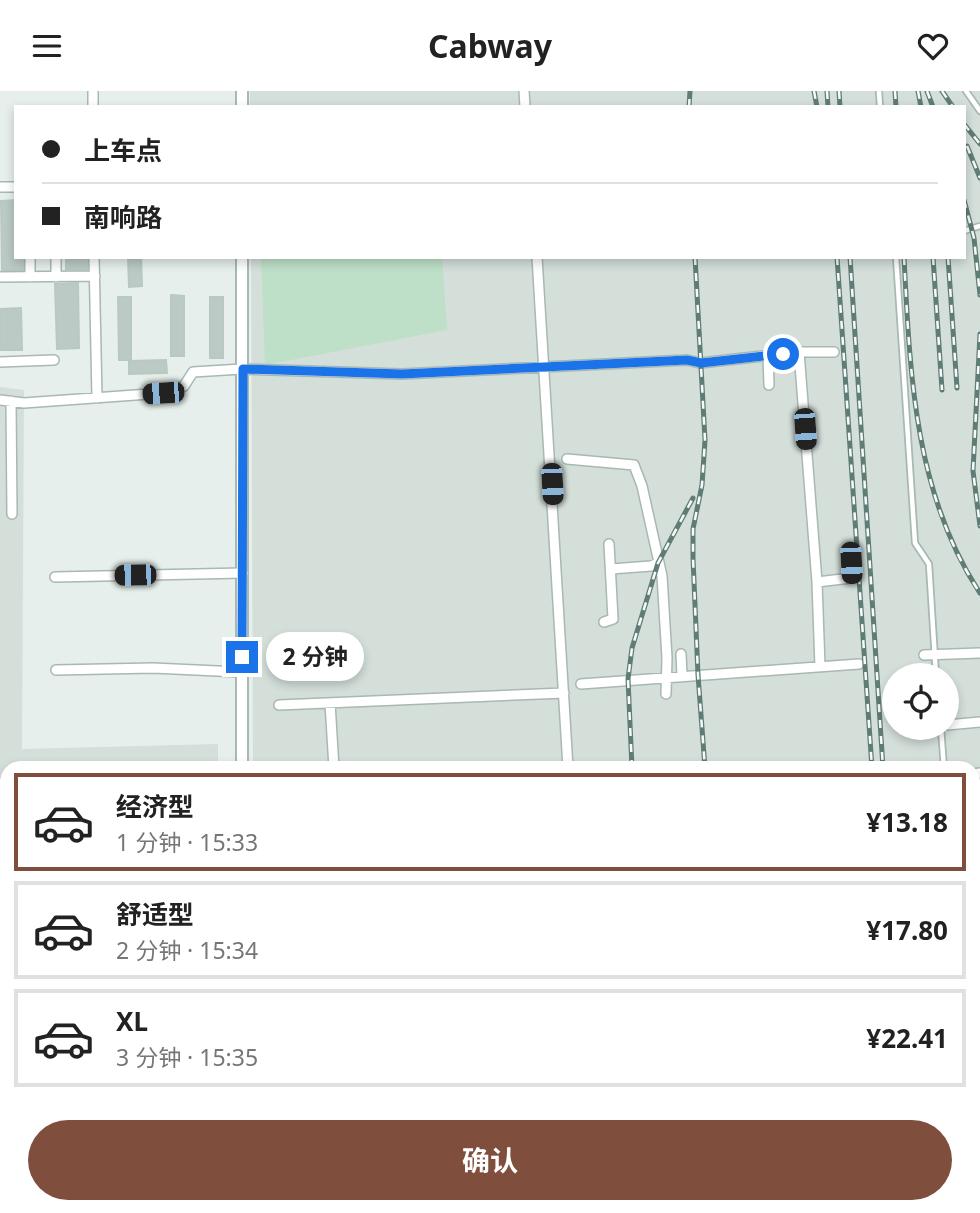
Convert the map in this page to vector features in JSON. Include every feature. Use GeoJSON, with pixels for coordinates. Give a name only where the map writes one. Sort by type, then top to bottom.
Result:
{"type":"FeatureCollection","features":[{"type":"Feature","properties":{"kind":"street"},"geometry":{"type":"LineString","coordinates":[[30,259],[30,277]]}},
{"type":"Feature","properties":{"kind":"street"},"geometry":{"type":"LineString","coordinates":[[56,259],[56,277]]}},
{"type":"Feature","properties":{"kind":"street"},"geometry":{"type":"LineString","coordinates":[[94,259],[97,398]]}},
{"type":"Feature","properties":{"kind":"street"},"geometry":{"type":"LineString","coordinates":[[242,761],[243,259]]}},
{"type":"Feature","properties":{"kind":"street"},"geometry":{"type":"LineString","coordinates":[[537,259],[568,761]]}},
{"type":"Feature","properties":{"kind":"street"},"geometry":{"type":"LineString","coordinates":[[0,277],[95,276]]}},
{"type":"Feature","properties":{"kind":"street"},"geometry":{"type":"LineString","coordinates":[[0,400],[24,403],[163,393],[184,386],[193,372],[243,369],[402,374],[687,360],[701,363],[799,352],[834,352]]}},
{"type":"Feature","properties":{"kind":"street"},"geometry":{"type":"LineString","coordinates":[[799,352],[818,595],[820,667]]}},
{"type":"Feature","properties":{"kind":"street"},"geometry":{"type":"LineString","coordinates":[[768,355],[769,385]]}},
{"type":"Feature","properties":{"kind":"street"},"geometry":{"type":"LineString","coordinates":[[0,362],[54,361]]}},
{"type":"Feature","properties":{"kind":"street"},"geometry":{"type":"LineString","coordinates":[[10,401],[12,514]]}},
{"type":"Feature","properties":{"kind":"street"},"geometry":{"type":"LineString","coordinates":[[567,459],[634,465],[642,486],[662,576],[666,694]]}},
{"type":"Feature","properties":{"kind":"street"},"geometry":{"type":"LineString","coordinates":[[604,622],[613,619],[609,544]]}},
{"type":"Feature","properties":{"kind":"street"},"geometry":{"type":"LineString","coordinates":[[817,582],[851,578],[850,547]]}},
{"type":"Feature","properties":{"kind":"street"},"geometry":{"type":"LineString","coordinates":[[611,569],[658,563]]}},
{"type":"Feature","properties":{"kind":"street"},"geometry":{"type":"LineString","coordinates":[[55,577],[243,573]]}},
{"type":"Feature","properties":{"kind":"street"},"geometry":{"type":"LineString","coordinates":[[806,596],[818,595]]}},
{"type":"Feature","properties":{"kind":"street"},"geometry":{"type":"LineString","coordinates":[[929,655],[979,649]]}},
{"type":"Feature","properties":{"kind":"street"},"geometry":{"type":"LineString","coordinates":[[681,654],[682,675]]}},
{"type":"Feature","properties":{"kind":"street"},"geometry":{"type":"LineString","coordinates":[[581,684],[859,664]]}},
{"type":"Feature","properties":{"kind":"street"},"geometry":{"type":"LineString","coordinates":[[56,670],[153,668],[239,672]]}},
{"type":"Feature","properties":{"kind":"street"},"geometry":{"type":"LineString","coordinates":[[279,705],[564,693]]}},
{"type":"Feature","properties":{"kind":"street"},"geometry":{"type":"LineString","coordinates":[[330,702],[334,761]]}},
{"type":"Feature","properties":{"kind":"street"},"geometry":{"type":"LineString","coordinates":[[959,724],[980,722]]}},
{"type":"Feature","properties":{"kind":"lane"},"geometry":{"type":"LineString","coordinates":[[966,91],[980,111]]}},
{"type":"Feature","properties":{"kind":"lane"},"geometry":{"type":"LineString","coordinates":[[896,259],[915,543],[929,564],[929,655],[932,663]]}},
{"type":"Feature","properties":{"kind":"lane"},"geometry":{"type":"LineString","coordinates":[[942,740],[943,761]]}},
{"type":"Feature","properties":{"kind":"shaded area"},"geometry":{"type":"Polygon","coordinates":[[[250,91],[980,91],[980,761],[253,761],[251,259],[966,259],[966,105],[250,105],[250,91]]]}},
{"type":"Feature","properties":{"kind":"shaded area"},"geometry":{"type":"Polygon","coordinates":[[[0,387],[24,390],[22,749],[218,744],[218,761],[0,761],[0,387]]]}},
{"type":"Feature","properties":{"kind":"green space"},"geometry":{"type":"Polygon","coordinates":[[[261,259],[442,259],[447,330],[265,365],[261,259]]]}},
{"type":"Feature","properties":{"kind":"building"},"geometry":{"type":"Polygon","coordinates":[[[14,200],[14,259],[23,259],[23,270],[2,270],[1,201],[14,200]]]}},
{"type":"Feature","properties":{"kind":"building"},"geometry":{"type":"Polygon","coordinates":[[[66,259],[87,259],[87,269],[66,269],[66,259]]]}},
{"type":"Feature","properties":{"kind":"building"},"geometry":{"type":"Polygon","coordinates":[[[128,259],[141,259],[142,286],[129,287],[128,259]]]}},
{"type":"Feature","properties":{"kind":"building"},"geometry":{"type":"Polygon","coordinates":[[[78,283],[79,348],[57,349],[55,284],[78,283]]]}},
{"type":"Feature","properties":{"kind":"building"},"geometry":{"type":"Polygon","coordinates":[[[171,295],[184,296],[184,356],[171,356],[171,295]]]}},
{"type":"Feature","properties":{"kind":"building"},"geometry":{"type":"Polygon","coordinates":[[[118,297],[131,297],[131,360],[119,360],[118,297]]]}},
{"type":"Feature","properties":{"kind":"building"},"geometry":{"type":"Polygon","coordinates":[[[210,297],[223,297],[223,358],[210,358],[210,297]]]}},
{"type":"Feature","properties":{"kind":"building"},"geometry":{"type":"Polygon","coordinates":[[[21,308],[22,350],[0,350],[0,309],[21,308]]]}},
{"type":"Feature","properties":{"kind":"building"},"geometry":{"type":"Polygon","coordinates":[[[166,360],[167,373],[129,374],[129,361],[166,360]]]}},
{"type":"Feature","properties":{"kind":"railway"},"geometry":{"type":"LineString","coordinates":[[689,105],[690,91]]}},
{"type":"Feature","properties":{"kind":"railway"},"geometry":{"type":"LineString","coordinates":[[814,91],[817,105]]}},
{"type":"Feature","properties":{"kind":"railway"},"geometry":{"type":"LineString","coordinates":[[827,91],[828,105]]}},
{"type":"Feature","properties":{"kind":"railway"},"geometry":{"type":"LineString","coordinates":[[839,91],[840,105]]}},
{"type":"Feature","properties":{"kind":"railway"},"geometry":{"type":"LineString","coordinates":[[895,91],[896,105]]}},
{"type":"Feature","properties":{"kind":"railway"},"geometry":{"type":"LineString","coordinates":[[918,91],[921,105]]}},
{"type":"Feature","properties":{"kind":"railway"},"geometry":{"type":"LineString","coordinates":[[927,91],[932,105]]}},
{"type":"Feature","properties":{"kind":"railway"},"geometry":{"type":"LineString","coordinates":[[942,91],[952,105]]}},
{"type":"Feature","properties":{"kind":"railway"},"geometry":{"type":"LineString","coordinates":[[966,126],[980,144]]}},
{"type":"Feature","properties":{"kind":"railway"},"geometry":{"type":"LineString","coordinates":[[967,146],[980,178]]}},
{"type":"Feature","properties":{"kind":"railway"},"geometry":{"type":"LineString","coordinates":[[966,208],[974,238],[980,295]]}},
{"type":"Feature","properties":{"kind":"railway"},"geometry":{"type":"LineString","coordinates":[[695,259],[705,440],[702,485],[693,529],[693,558],[704,761]]}},
{"type":"Feature","properties":{"kind":"railway"},"geometry":{"type":"LineString","coordinates":[[837,259],[872,761]]}},
{"type":"Feature","properties":{"kind":"railway"},"geometry":{"type":"LineString","coordinates":[[850,259],[883,761]]}},
{"type":"Feature","properties":{"kind":"railway"},"geometry":{"type":"LineString","coordinates":[[904,259],[913,388],[929,473],[941,515],[958,555],[980,593]]}},
{"type":"Feature","properties":{"kind":"railway"},"geometry":{"type":"LineString","coordinates":[[933,259],[942,390]]}},
{"type":"Feature","properties":{"kind":"railway"},"geometry":{"type":"LineString","coordinates":[[948,259],[957,388]]}},
{"type":"Feature","properties":{"kind":"railway"},"geometry":{"type":"LineString","coordinates":[[980,334],[973,471],[980,526]]}},
{"type":"Feature","properties":{"kind":"railway"},"geometry":{"type":"LineString","coordinates":[[632,761],[628,679],[632,648],[658,563],[693,498]]}},
{"type":"Feature","properties":{"kind":"route"},"geometry":{"type":"LineString","coordinates":[[242,657],[243,369],[402,374],[687,360],[701,363],[783,354]]}}]}
